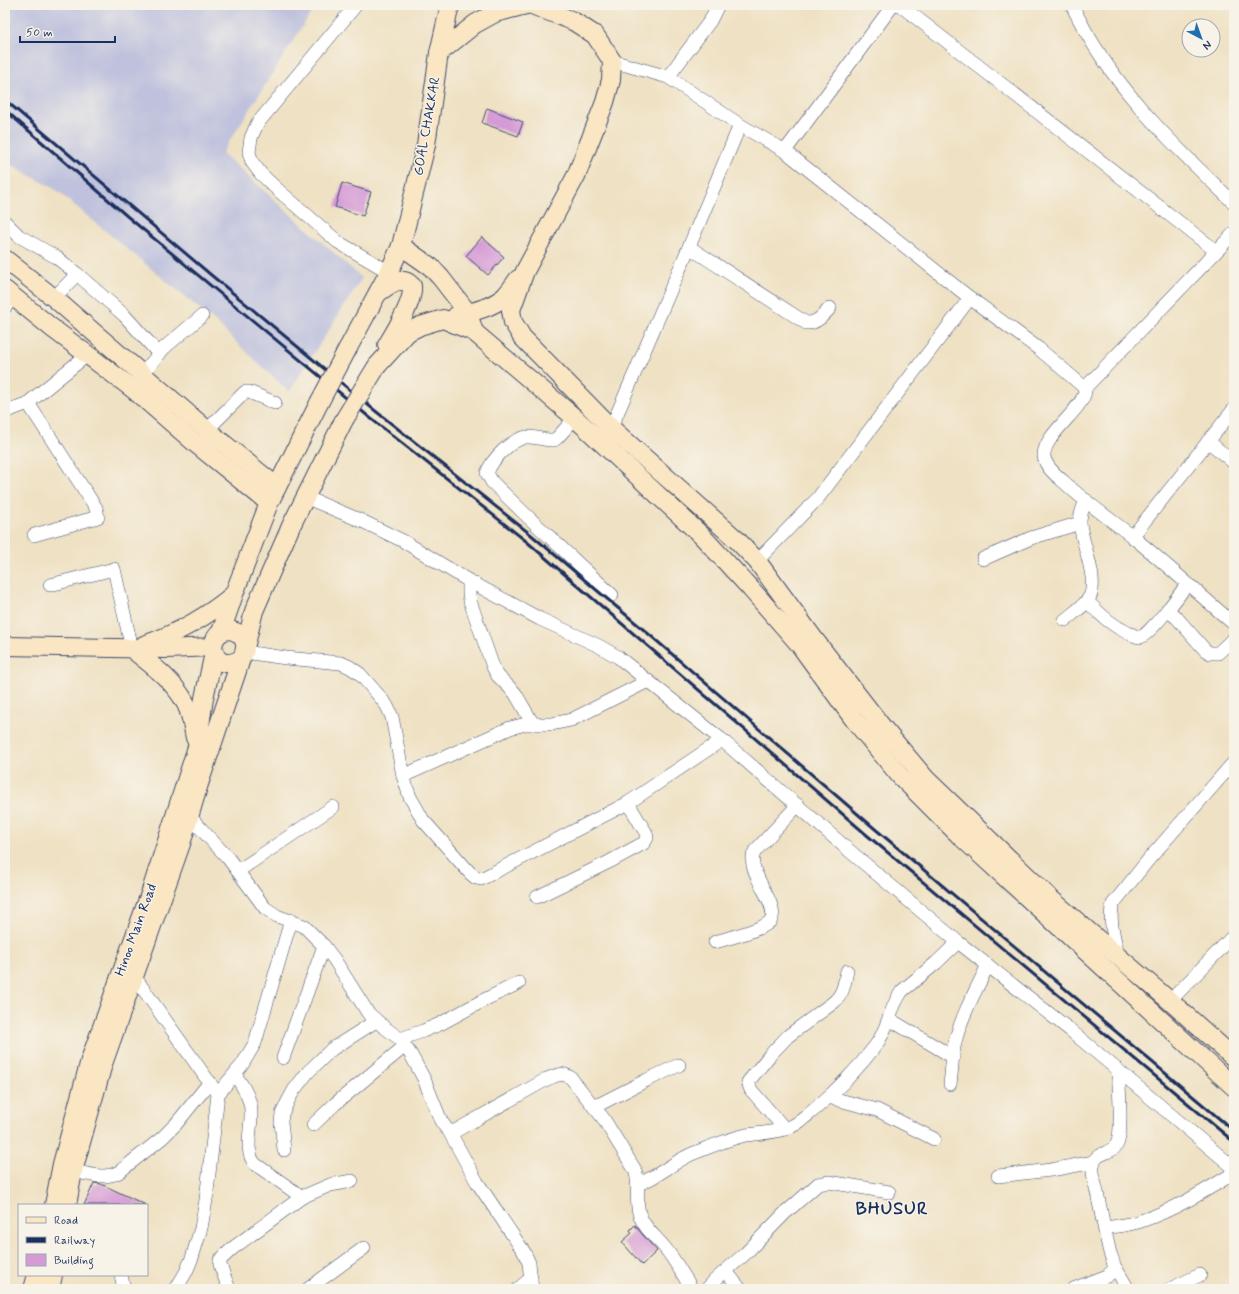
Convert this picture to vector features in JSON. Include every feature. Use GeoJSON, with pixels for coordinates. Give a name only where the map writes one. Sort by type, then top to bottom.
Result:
{"type":"FeatureCollection","features":[{"type":"Feature","properties":{"kind":"main road","name":"GOAL CHAKKAR"},"geometry":{"type":"LineString","coordinates":[[319,403],[378,294],[401,246],[426,145],[439,53],[450,5]]}},
{"type":"Feature","properties":{"kind":"main road"},"geometry":{"type":"LineString","coordinates":[[439,53],[475,24],[495,13],[526,5]]}},
{"type":"Feature","properties":{"kind":"main road"},"geometry":{"type":"LineString","coordinates":[[532,5],[572,21],[595,35],[612,61],[611,80],[605,102],[576,176],[525,271],[511,310],[512,322],[522,337],[611,428],[737,540],[757,562],[883,728],[926,779],[1051,899],[1170,1000],[1234,1058]]}},
{"type":"Feature","properties":{"kind":"main road"},"geometry":{"type":"LineString","coordinates":[[401,246],[435,270],[468,313],[474,332]]}},
{"type":"Feature","properties":{"kind":"main road"},"geometry":{"type":"LineString","coordinates":[[5,259],[54,298],[277,487]]}},
{"type":"Feature","properties":{"kind":"main road"},"geometry":{"type":"LineString","coordinates":[[377,366],[408,332],[420,326],[468,313],[493,304],[504,296],[525,271]]}},
{"type":"Feature","properties":{"kind":"main road"},"geometry":{"type":"LineString","coordinates":[[67,1204],[73,1171],[103,1064],[190,817],[199,784],[244,652],[254,612],[305,497],[344,420],[377,366],[401,319],[412,295],[412,286],[405,280],[400,280],[394,282],[378,294]]}},
{"type":"Feature","properties":{"kind":"main road"},"geometry":{"type":"LineString","coordinates":[[37,284],[11,299],[133,389],[194,443],[269,503]]}},
{"type":"Feature","properties":{"kind":"main road"},"geometry":{"type":"LineString","coordinates":[[443,319],[474,332],[575,418],[702,536],[799,644],[855,720],[900,776],[959,835],[1234,1087]]}},
{"type":"Feature","properties":{"kind":"main road","name":"Hinoo Main Road"},"geometry":{"type":"LineString","coordinates":[[54,1204],[62,1164],[90,1060],[151,891],[197,747],[204,698],[216,644],[269,503],[319,403]]}},
{"type":"Feature","properties":{"kind":"main road"},"geometry":{"type":"LineString","coordinates":[[132,648],[178,632],[216,609],[234,594]]}},
{"type":"Feature","properties":{"kind":"main road"},"geometry":{"type":"LineString","coordinates":[[5,646],[167,649],[216,644],[229,630],[237,632],[243,637],[244,652],[234,662],[225,664],[219,660],[216,644]]}},
{"type":"Feature","properties":{"kind":"main road"},"geometry":{"type":"LineString","coordinates":[[132,648],[175,688],[187,705],[197,747]]}},
{"type":"Feature","properties":{"kind":"main road"},"geometry":{"type":"LineString","coordinates":[[1170,1028],[1184,1013]]}},
{"type":"Feature","properties":{"kind":"main road"},"geometry":{"type":"LineString","coordinates":[[33,1289],[37,1276]]}},
{"type":"Feature","properties":{"kind":"main road"},"geometry":{"type":"LineString","coordinates":[[50,1289],[53,1276]]}},
{"type":"Feature","properties":{"kind":"street"},"geometry":{"type":"LineString","coordinates":[[356,5],[257,124],[251,138],[249,152],[252,162],[261,174],[338,242],[389,272]]}},
{"type":"Feature","properties":{"kind":"street"},"geometry":{"type":"LineString","coordinates":[[668,76],[710,21],[718,5]]}},
{"type":"Feature","properties":{"kind":"street"},"geometry":{"type":"LineString","coordinates":[[786,151],[893,5]]}},
{"type":"Feature","properties":{"kind":"street"},"geometry":{"type":"LineString","coordinates":[[900,5],[1216,251]]}},
{"type":"Feature","properties":{"kind":"street"},"geometry":{"type":"LineString","coordinates":[[1072,5],[1096,50],[1147,117],[1186,158],[1234,203]]}},
{"type":"Feature","properties":{"kind":"street"},"geometry":{"type":"LineString","coordinates":[[612,61],[668,76],[740,125],[786,151],[970,298],[1039,349],[1085,388]]}},
{"type":"Feature","properties":{"kind":"street"},"geometry":{"type":"LineString","coordinates":[[611,428],[740,125]]}},
{"type":"Feature","properties":{"kind":"street"},"geometry":{"type":"LineString","coordinates":[[5,222],[19,236],[56,258],[77,274],[124,315],[159,354]]}},
{"type":"Feature","properties":{"kind":"street"},"geometry":{"type":"LineString","coordinates":[[1234,233],[1085,388],[1085,393],[1082,400],[1058,429],[1048,444],[1044,456],[1048,467],[1056,475],[1132,536],[1234,624]]}},
{"type":"Feature","properties":{"kind":"street"},"geometry":{"type":"LineString","coordinates":[[689,247],[806,323],[810,324],[815,322],[830,308]]}},
{"type":"Feature","properties":{"kind":"street"},"geometry":{"type":"LineString","coordinates":[[54,298],[77,274]]}},
{"type":"Feature","properties":{"kind":"street"},"geometry":{"type":"LineString","coordinates":[[757,562],[818,498],[970,298]]}},
{"type":"Feature","properties":{"kind":"street"},"geometry":{"type":"LineString","coordinates":[[143,373],[159,354],[202,316]]}},
{"type":"Feature","properties":{"kind":"street"},"geometry":{"type":"LineString","coordinates":[[5,412],[28,403],[87,355]]}},
{"type":"Feature","properties":{"kind":"street"},"geometry":{"type":"LineString","coordinates":[[208,430],[245,392],[249,392],[275,403]]}},
{"type":"Feature","properties":{"kind":"street"},"geometry":{"type":"LineString","coordinates":[[28,403],[96,508],[98,517],[34,535]]}},
{"type":"Feature","properties":{"kind":"street"},"geometry":{"type":"LineString","coordinates":[[1132,536],[1234,409]]}},
{"type":"Feature","properties":{"kind":"street"},"geometry":{"type":"LineString","coordinates":[[575,418],[554,440],[526,437],[505,449],[494,460],[487,473],[492,482],[612,595]]}},
{"type":"Feature","properties":{"kind":"street"},"geometry":{"type":"LineString","coordinates":[[1208,441],[1234,463]]}},
{"type":"Feature","properties":{"kind":"street"},"geometry":{"type":"LineString","coordinates":[[305,497],[362,521],[403,541],[469,581],[540,619],[600,646],[618,657],[722,740],[852,853],[958,942],[1070,1030],[1234,1168]]}},
{"type":"Feature","properties":{"kind":"street"},"geometry":{"type":"LineString","coordinates":[[1065,620],[1087,601],[1091,594],[1092,583],[1090,565],[1080,523],[1080,515],[1086,500]]}},
{"type":"Feature","properties":{"kind":"street"},"geometry":{"type":"LineString","coordinates":[[983,559],[1031,538],[1080,523]]}},
{"type":"Feature","properties":{"kind":"street"},"geometry":{"type":"LineString","coordinates":[[50,585],[114,569],[132,648]]}},
{"type":"Feature","properties":{"kind":"street"},"geometry":{"type":"LineString","coordinates":[[469,581],[468,593],[470,601],[493,667],[498,676],[515,693],[533,724]]}},
{"type":"Feature","properties":{"kind":"street"},"geometry":{"type":"LineString","coordinates":[[1087,601],[1107,621],[1120,629],[1139,637],[1144,636],[1147,633],[1187,584]]}},
{"type":"Feature","properties":{"kind":"street"},"geometry":{"type":"LineString","coordinates":[[1167,610],[1177,618],[1205,650],[1210,653],[1218,653],[1234,638]]}},
{"type":"Feature","properties":{"kind":"street"},"geometry":{"type":"LineString","coordinates":[[244,652],[286,658],[341,663],[360,674],[387,706],[392,717],[403,776],[410,798],[423,820],[470,873],[476,878],[481,879],[628,803],[722,740]]}},
{"type":"Feature","properties":{"kind":"street"},"geometry":{"type":"LineString","coordinates":[[403,776],[510,728],[533,724],[552,724],[571,720],[648,681]]}},
{"type":"Feature","properties":{"kind":"street"},"geometry":{"type":"LineString","coordinates":[[1118,956],[1110,911],[1113,904],[1149,859],[1234,762]]}},
{"type":"Feature","properties":{"kind":"street"},"geometry":{"type":"LineString","coordinates":[[537,897],[644,843],[647,838],[646,833],[628,803]]}},
{"type":"Feature","properties":{"kind":"street"},"geometry":{"type":"LineString","coordinates":[[714,942],[746,933],[768,924],[771,920],[773,913],[771,905],[756,874],[752,863],[752,857],[755,851],[798,805]]}},
{"type":"Feature","properties":{"kind":"street"},"geometry":{"type":"LineString","coordinates":[[238,871],[333,806]]}},
{"type":"Feature","properties":{"kind":"street"},"geometry":{"type":"LineString","coordinates":[[190,817],[216,844],[266,908],[277,916],[304,926],[324,946],[368,1012],[376,1021],[402,1042],[424,1079],[441,1121],[449,1131],[476,1182],[524,1252],[529,1263],[532,1284],[518,1289]]}},
{"type":"Feature","properties":{"kind":"street"},"geometry":{"type":"LineString","coordinates":[[176,1289],[192,1258],[201,1228],[207,1194],[218,1094],[242,1065],[255,1043],[291,920]]}},
{"type":"Feature","properties":{"kind":"street"},"geometry":{"type":"LineString","coordinates":[[1170,1000],[1234,935]]}},
{"type":"Feature","properties":{"kind":"street"},"geometry":{"type":"LineString","coordinates":[[638,1184],[656,1177],[685,1157],[700,1151],[744,1136],[792,1127],[800,1122],[858,1067],[875,1046],[883,1035],[898,997],[902,991],[936,963],[958,942]]}},
{"type":"Feature","properties":{"kind":"street"},"geometry":{"type":"LineString","coordinates":[[283,1058],[324,946]]}},
{"type":"Feature","properties":{"kind":"street"},"geometry":{"type":"LineString","coordinates":[[950,1084],[955,1042],[960,1026],[969,1003],[988,965]]}},
{"type":"Feature","properties":{"kind":"street"},"geometry":{"type":"LineString","coordinates":[[785,1129],[750,1090],[748,1082],[788,1036],[839,997],[843,991],[847,971]]}},
{"type":"Feature","properties":{"kind":"street"},"geometry":{"type":"LineString","coordinates":[[134,976],[218,1094]]}},
{"type":"Feature","properties":{"kind":"street"},"geometry":{"type":"LineString","coordinates":[[313,1125],[402,1042],[519,983]]}},
{"type":"Feature","properties":{"kind":"street"},"geometry":{"type":"LineString","coordinates":[[889,1019],[953,1057]]}},
{"type":"Feature","properties":{"kind":"street"},"geometry":{"type":"LineString","coordinates":[[284,1150],[281,1122],[282,1114],[294,1090],[308,1072],[328,1053],[376,1021]]}},
{"type":"Feature","properties":{"kind":"street"},"geometry":{"type":"LineString","coordinates":[[594,1107],[679,1065]]}},
{"type":"Feature","properties":{"kind":"street"},"geometry":{"type":"LineString","coordinates":[[1118,1070],[1120,1118],[1118,1142],[1115,1147],[1098,1156],[1094,1162],[1094,1176],[1114,1267],[1128,1289]]}},
{"type":"Feature","properties":{"kind":"street"},"geometry":{"type":"LineString","coordinates":[[235,1074],[247,1094],[250,1103],[252,1116],[250,1149],[251,1160],[302,1197]]}},
{"type":"Feature","properties":{"kind":"street"},"geometry":{"type":"LineString","coordinates":[[449,1131],[451,1132],[457,1130],[547,1079],[561,1074],[566,1074],[571,1078],[603,1118],[632,1164],[638,1177],[637,1200],[643,1223],[665,1248],[692,1289]]}},
{"type":"Feature","properties":{"kind":"street"},"geometry":{"type":"LineString","coordinates":[[73,1171],[105,1177],[112,1176],[119,1172],[162,1138],[176,1124],[210,1082]]}},
{"type":"Feature","properties":{"kind":"street"},"geometry":{"type":"LineString","coordinates":[[828,1097],[877,1110],[934,1139]]}},
{"type":"Feature","properties":{"kind":"street"},"geometry":{"type":"LineString","coordinates":[[998,1176],[1051,1170],[1094,1162]]}},
{"type":"Feature","properties":{"kind":"street"},"geometry":{"type":"LineString","coordinates":[[1105,1228],[1136,1222],[1186,1202],[1234,1173]]}},
{"type":"Feature","properties":{"kind":"street"},"geometry":{"type":"LineString","coordinates":[[229,1289],[220,1265],[220,1260],[233,1248],[302,1197],[330,1185],[352,1181]]}},
{"type":"Feature","properties":{"kind":"street"},"geometry":{"type":"LineString","coordinates":[[707,1289],[746,1253],[784,1214],[818,1184],[829,1182],[889,1192]]}},
{"type":"Feature","properties":{"kind":"street"},"geometry":{"type":"LineString","coordinates":[[308,1289],[364,1248]]}},
{"type":"Feature","properties":{"kind":"street"},"geometry":{"type":"LineString","coordinates":[[1073,1289],[1107,1276],[1114,1270],[1114,1267]]}},
{"type":"Feature","properties":{"kind":"street"},"geometry":{"type":"LineString","coordinates":[[726,1271],[740,1289]]}},
{"type":"Feature","properties":{"kind":"street"},"geometry":{"type":"LineString","coordinates":[[1170,1289],[1200,1275]]}},
{"type":"Feature","properties":{"kind":"street"},"geometry":{"type":"LineString","coordinates":[[121,1276],[124,1289]]}},
{"type":"Feature","properties":{"kind":"shaded area"},"geometry":{"type":"Polygon","coordinates":[[[5,5],[316,5],[222,153],[362,278],[289,392],[212,319],[56,190],[5,161],[5,5]]]}},
{"type":"Feature","properties":{"kind":"building"},"geometry":{"type":"Polygon","coordinates":[[[487,108],[523,122],[518,136],[482,123],[487,108]]]}},
{"type":"Feature","properties":{"kind":"building"},"geometry":{"type":"Polygon","coordinates":[[[342,183],[371,192],[363,216],[335,207],[342,183]]]}},
{"type":"Feature","properties":{"kind":"building"},"geometry":{"type":"Polygon","coordinates":[[[482,237],[504,257],[488,275],[466,256],[482,237]]]}},
{"type":"Feature","properties":{"kind":"building"},"geometry":{"type":"Polygon","coordinates":[[[94,1183],[101,1184],[144,1204],[84,1204],[94,1183]]]}},
{"type":"Feature","properties":{"kind":"building"},"geometry":{"type":"Polygon","coordinates":[[[635,1225],[657,1251],[642,1265],[622,1242],[632,1233],[630,1230],[635,1225]]]}},
{"type":"Feature","properties":{"kind":"railway"},"geometry":{"type":"LineString","coordinates":[[5,100],[211,275],[373,409],[529,533],[874,828],[1234,1131]]}},
{"type":"Feature","properties":{"kind":"railway"},"geometry":{"type":"LineString","coordinates":[[5,110],[128,217],[369,417],[526,541],[868,836],[1234,1142]]}},
{"type":"Feature","properties":{"kind":"district","name":"BHUSUR"},"geometry":{"type":"Point","coordinates":[892,1209]}}]}
